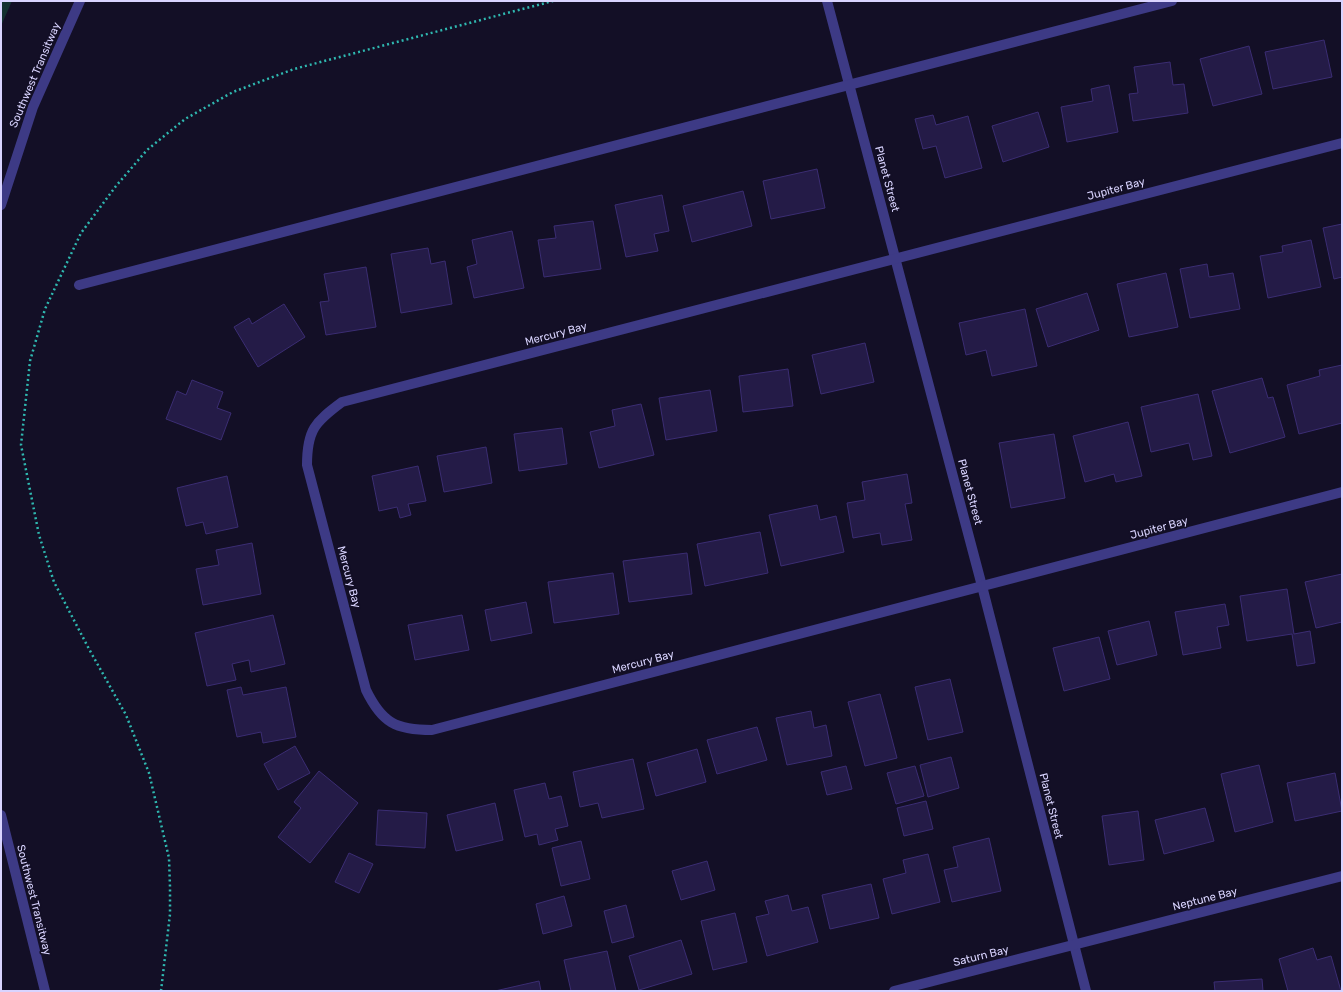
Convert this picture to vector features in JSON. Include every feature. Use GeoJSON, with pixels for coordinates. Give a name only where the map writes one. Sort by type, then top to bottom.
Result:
{"type":"FeatureCollection","features":[{"type":"Feature","properties":{"kind":"street","name":"Southwest Transitway"},"geometry":{"type":"LineString","coordinates":[[1,205],[33,107],[80,1]]}},
{"type":"Feature","properties":{"kind":"street","name":"Planet Street"},"geometry":{"type":"LineString","coordinates":[[827,1],[982,586],[1086,991]]}},
{"type":"Feature","properties":{"kind":"street"},"geometry":{"type":"LineString","coordinates":[[79,285],[850,86],[1172,1]]}},
{"type":"Feature","properties":{"kind":"street","name":"Jupiter Bay"},"geometry":{"type":"LineString","coordinates":[[895,259],[1342,142]]}},
{"type":"Feature","properties":{"kind":"street","name":"Mercury Bay"},"geometry":{"type":"LineString","coordinates":[[895,259],[342,402],[326,414],[313,427],[307,446],[307,465],[364,683],[374,708],[390,723],[411,730],[432,730],[982,586]]}},
{"type":"Feature","properties":{"kind":"street","name":"Jupiter Bay"},"geometry":{"type":"LineString","coordinates":[[982,586],[1342,492]]}},
{"type":"Feature","properties":{"kind":"street","name":"Southwest Transitway"},"geometry":{"type":"LineString","coordinates":[[1,816],[44,991]]}},
{"type":"Feature","properties":{"kind":"street","name":"Neptune Bay"},"geometry":{"type":"LineString","coordinates":[[1074,945],[1342,876]]}},
{"type":"Feature","properties":{"kind":"street","name":"Saturn Bay"},"geometry":{"type":"LineString","coordinates":[[894,991],[1074,945]]}},
{"type":"Feature","properties":{"kind":"path"},"geometry":{"type":"LineString","coordinates":[[161,991],[170,914],[169,858],[149,773],[126,715],[54,582],[39,535],[21,445],[30,361],[45,309],[81,233],[116,186],[147,150],[185,120],[233,92],[294,69],[553,1]]}},
{"type":"Feature","properties":{"kind":"green space"},"geometry":{"type":"Polygon","coordinates":[[[1,1],[12,1],[1,26],[1,1]]]}},
{"type":"Feature","properties":{"kind":"building"},"geometry":{"type":"Polygon","coordinates":[[[1324,40],[1332,77],[1273,89],[1265,52],[1324,40]]]}},
{"type":"Feature","properties":{"kind":"building"},"geometry":{"type":"Polygon","coordinates":[[[1249,46],[1262,94],[1213,106],[1200,59],[1249,46]]]}},
{"type":"Feature","properties":{"kind":"building"},"geometry":{"type":"Polygon","coordinates":[[[1170,62],[1173,85],[1184,84],[1188,113],[1133,121],[1129,94],[1138,93],[1134,67],[1170,62]]]}},
{"type":"Feature","properties":{"kind":"building"},"geometry":{"type":"Polygon","coordinates":[[[1109,85],[1118,132],[1067,142],[1061,107],[1093,101],[1091,89],[1109,85]]]}},
{"type":"Feature","properties":{"kind":"building"},"geometry":{"type":"Polygon","coordinates":[[[1038,112],[1049,147],[1003,162],[992,126],[1038,112]]]}},
{"type":"Feature","properties":{"kind":"building"},"geometry":{"type":"Polygon","coordinates":[[[933,115],[936,125],[968,116],[982,168],[945,178],[936,146],[923,149],[915,119],[933,115]]]}},
{"type":"Feature","properties":{"kind":"building"},"geometry":{"type":"Polygon","coordinates":[[[817,169],[825,208],[771,219],[763,181],[817,169]]]}},
{"type":"Feature","properties":{"kind":"building"},"geometry":{"type":"Polygon","coordinates":[[[743,191],[752,226],[692,242],[683,206],[743,191]]]}},
{"type":"Feature","properties":{"kind":"building"},"geometry":{"type":"Polygon","coordinates":[[[662,195],[669,231],[654,234],[658,251],[626,257],[615,205],[662,195]]]}},
{"type":"Feature","properties":{"kind":"building"},"geometry":{"type":"Polygon","coordinates":[[[593,221],[601,269],[544,277],[538,240],[556,238],[554,226],[593,221]]]}},
{"type":"Feature","properties":{"kind":"building"},"geometry":{"type":"Polygon","coordinates":[[[1342,224],[1342,277],[1334,279],[1323,228],[1342,224]]]}},
{"type":"Feature","properties":{"kind":"building"},"geometry":{"type":"Polygon","coordinates":[[[512,231],[524,288],[474,298],[467,267],[477,264],[472,240],[512,231]]]}},
{"type":"Feature","properties":{"kind":"building"},"geometry":{"type":"Polygon","coordinates":[[[1311,240],[1321,287],[1268,298],[1260,256],[1283,252],[1282,246],[1311,240]]]}},
{"type":"Feature","properties":{"kind":"building"},"geometry":{"type":"Polygon","coordinates":[[[428,248],[431,264],[445,261],[452,304],[401,313],[391,254],[428,248]]]}},
{"type":"Feature","properties":{"kind":"building"},"geometry":{"type":"Polygon","coordinates":[[[1207,264],[1209,277],[1233,273],[1240,309],[1190,318],[1180,269],[1207,264]]]}},
{"type":"Feature","properties":{"kind":"building"},"geometry":{"type":"Polygon","coordinates":[[[366,267],[376,327],[326,335],[320,302],[329,301],[324,274],[366,267]]]}},
{"type":"Feature","properties":{"kind":"building"},"geometry":{"type":"Polygon","coordinates":[[[1166,273],[1178,327],[1129,337],[1117,284],[1166,273]]]}},
{"type":"Feature","properties":{"kind":"building"},"geometry":{"type":"Polygon","coordinates":[[[1087,293],[1099,330],[1048,347],[1036,309],[1087,293]]]}},
{"type":"Feature","properties":{"kind":"building"},"geometry":{"type":"Polygon","coordinates":[[[284,304],[305,337],[258,367],[234,327],[249,318],[252,324],[284,304]]]}},
{"type":"Feature","properties":{"kind":"building"},"geometry":{"type":"Polygon","coordinates":[[[1025,309],[1037,366],[992,376],[986,350],[966,355],[959,323],[1025,309]]]}},
{"type":"Feature","properties":{"kind":"building"},"geometry":{"type":"Polygon","coordinates":[[[865,343],[874,382],[821,394],[812,355],[865,343]]]}},
{"type":"Feature","properties":{"kind":"building"},"geometry":{"type":"Polygon","coordinates":[[[1342,365],[1342,423],[1299,434],[1287,385],[1320,376],[1319,370],[1342,365]]]}},
{"type":"Feature","properties":{"kind":"building"},"geometry":{"type":"Polygon","coordinates":[[[788,369],[793,406],[743,412],[739,376],[788,369]]]}},
{"type":"Feature","properties":{"kind":"building"},"geometry":{"type":"Polygon","coordinates":[[[1262,378],[1268,398],[1273,397],[1285,437],[1230,453],[1212,391],[1262,378]]]}},
{"type":"Feature","properties":{"kind":"building"},"geometry":{"type":"Polygon","coordinates":[[[192,380],[223,392],[217,408],[231,413],[221,440],[166,419],[177,391],[186,395],[192,380]]]}},
{"type":"Feature","properties":{"kind":"building"},"geometry":{"type":"Polygon","coordinates":[[[710,390],[717,431],[666,440],[659,398],[710,390]]]}},
{"type":"Feature","properties":{"kind":"building"},"geometry":{"type":"Polygon","coordinates":[[[1198,394],[1212,456],[1193,460],[1189,443],[1151,452],[1141,407],[1198,394]]]}},
{"type":"Feature","properties":{"kind":"building"},"geometry":{"type":"Polygon","coordinates":[[[641,404],[654,455],[599,468],[590,432],[615,426],[612,410],[641,404]]]}},
{"type":"Feature","properties":{"kind":"building"},"geometry":{"type":"Polygon","coordinates":[[[1128,422],[1142,476],[1116,482],[1114,474],[1085,482],[1073,436],[1128,422]]]}},
{"type":"Feature","properties":{"kind":"building"},"geometry":{"type":"Polygon","coordinates":[[[562,428],[567,464],[519,471],[514,434],[562,428]]]}},
{"type":"Feature","properties":{"kind":"building"},"geometry":{"type":"Polygon","coordinates":[[[1054,434],[1065,498],[1011,508],[999,443],[1054,434]]]}},
{"type":"Feature","properties":{"kind":"building"},"geometry":{"type":"Polygon","coordinates":[[[486,447],[492,483],[444,492],[437,456],[486,447]]]}},
{"type":"Feature","properties":{"kind":"building"},"geometry":{"type":"Polygon","coordinates":[[[418,466],[426,501],[408,504],[411,515],[400,518],[397,507],[379,511],[372,476],[418,466]]]}},
{"type":"Feature","properties":{"kind":"building"},"geometry":{"type":"Polygon","coordinates":[[[907,474],[912,503],[905,504],[912,540],[882,545],[880,533],[853,538],[847,503],[865,500],[862,482],[907,474]]]}},
{"type":"Feature","properties":{"kind":"building"},"geometry":{"type":"Polygon","coordinates":[[[227,476],[238,527],[206,534],[203,522],[186,526],[177,488],[227,476]]]}},
{"type":"Feature","properties":{"kind":"building"},"geometry":{"type":"Polygon","coordinates":[[[817,505],[820,520],[836,516],[844,552],[781,566],[769,515],[817,505]]]}},
{"type":"Feature","properties":{"kind":"building"},"geometry":{"type":"Polygon","coordinates":[[[760,532],[768,573],[705,586],[697,544],[760,532]]]}},
{"type":"Feature","properties":{"kind":"building"},"geometry":{"type":"Polygon","coordinates":[[[252,543],[261,594],[203,605],[196,569],[219,565],[216,550],[252,543]]]}},
{"type":"Feature","properties":{"kind":"building"},"geometry":{"type":"Polygon","coordinates":[[[687,553],[692,594],[629,602],[623,561],[687,553]]]}},
{"type":"Feature","properties":{"kind":"building"},"geometry":{"type":"Polygon","coordinates":[[[613,573],[619,614],[554,623],[548,582],[613,573]]]}},
{"type":"Feature","properties":{"kind":"building"},"geometry":{"type":"Polygon","coordinates":[[[1342,574],[1342,622],[1316,628],[1305,582],[1342,574]]]}},
{"type":"Feature","properties":{"kind":"building"},"geometry":{"type":"Polygon","coordinates":[[[1287,589],[1294,634],[1310,631],[1315,663],[1297,666],[1292,634],[1247,641],[1240,596],[1287,589]]]}},
{"type":"Feature","properties":{"kind":"building"},"geometry":{"type":"Polygon","coordinates":[[[526,602],[532,633],[491,641],[485,610],[526,602]]]}},
{"type":"Feature","properties":{"kind":"building"},"geometry":{"type":"Polygon","coordinates":[[[1225,604],[1229,625],[1217,627],[1221,648],[1183,655],[1175,612],[1225,604]]]}},
{"type":"Feature","properties":{"kind":"building"},"geometry":{"type":"Polygon","coordinates":[[[273,615],[285,664],[251,672],[249,660],[232,664],[236,680],[207,686],[195,633],[273,615]]]}},
{"type":"Feature","properties":{"kind":"building"},"geometry":{"type":"Polygon","coordinates":[[[462,615],[469,650],[415,660],[408,625],[462,615]]]}},
{"type":"Feature","properties":{"kind":"building"},"geometry":{"type":"Polygon","coordinates":[[[1149,621],[1157,655],[1117,665],[1108,631],[1149,621]]]}},
{"type":"Feature","properties":{"kind":"building"},"geometry":{"type":"Polygon","coordinates":[[[1099,637],[1110,679],[1064,691],[1053,648],[1099,637]]]}},
{"type":"Feature","properties":{"kind":"building"},"geometry":{"type":"Polygon","coordinates":[[[950,679],[963,732],[928,740],[915,687],[950,679]]]}},
{"type":"Feature","properties":{"kind":"building"},"geometry":{"type":"Polygon","coordinates":[[[241,687],[243,695],[286,687],[296,737],[263,743],[261,732],[237,737],[227,690],[241,687]]]}},
{"type":"Feature","properties":{"kind":"building"},"geometry":{"type":"Polygon","coordinates":[[[880,694],[897,758],[865,766],[848,702],[880,694]]]}},
{"type":"Feature","properties":{"kind":"building"},"geometry":{"type":"Polygon","coordinates":[[[811,711],[814,728],[826,725],[832,756],[787,765],[776,718],[811,711]]]}},
{"type":"Feature","properties":{"kind":"building"},"geometry":{"type":"Polygon","coordinates":[[[757,727],[767,760],[717,774],[707,740],[757,727]]]}},
{"type":"Feature","properties":{"kind":"building"},"geometry":{"type":"Polygon","coordinates":[[[295,746],[310,773],[278,790],[264,764],[295,746]]]}},
{"type":"Feature","properties":{"kind":"building"},"geometry":{"type":"Polygon","coordinates":[[[697,749],[706,782],[656,796],[647,763],[697,749]]]}},
{"type":"Feature","properties":{"kind":"building"},"geometry":{"type":"Polygon","coordinates":[[[951,757],[959,788],[928,797],[920,765],[951,757]]]}},
{"type":"Feature","properties":{"kind":"building"},"geometry":{"type":"Polygon","coordinates":[[[633,759],[644,809],[602,818],[598,803],[580,807],[573,772],[633,759]]]}},
{"type":"Feature","properties":{"kind":"building"},"geometry":{"type":"Polygon","coordinates":[[[1259,765],[1273,822],[1235,832],[1221,774],[1259,765]]]}},
{"type":"Feature","properties":{"kind":"building"},"geometry":{"type":"Polygon","coordinates":[[[846,766],[852,789],[827,795],[821,772],[846,766]]]}},
{"type":"Feature","properties":{"kind":"building"},"geometry":{"type":"Polygon","coordinates":[[[915,766],[924,796],[896,804],[887,773],[915,766]]]}},
{"type":"Feature","properties":{"kind":"building"},"geometry":{"type":"Polygon","coordinates":[[[319,771],[358,803],[310,863],[278,837],[301,808],[294,802],[319,771]]]}},
{"type":"Feature","properties":{"kind":"building"},"geometry":{"type":"Polygon","coordinates":[[[1335,773],[1342,811],[1295,821],[1287,783],[1335,773]]]}},
{"type":"Feature","properties":{"kind":"building"},"geometry":{"type":"Polygon","coordinates":[[[545,783],[549,799],[561,796],[568,826],[555,829],[558,840],[539,845],[537,834],[525,837],[514,790],[545,783]]]}},
{"type":"Feature","properties":{"kind":"building"},"geometry":{"type":"Polygon","coordinates":[[[926,801],[933,829],[904,836],[897,808],[926,801]]]}},
{"type":"Feature","properties":{"kind":"building"},"geometry":{"type":"Polygon","coordinates":[[[495,803],[503,840],[456,851],[447,815],[495,803]]]}},
{"type":"Feature","properties":{"kind":"building"},"geometry":{"type":"Polygon","coordinates":[[[1205,808],[1214,841],[1164,854],[1155,820],[1205,808]]]}},
{"type":"Feature","properties":{"kind":"building"},"geometry":{"type":"Polygon","coordinates":[[[378,810],[427,813],[425,848],[376,845],[378,810]]]}},
{"type":"Feature","properties":{"kind":"building"},"geometry":{"type":"Polygon","coordinates":[[[1138,811],[1144,860],[1109,865],[1102,816],[1138,811]]]}},
{"type":"Feature","properties":{"kind":"building"},"geometry":{"type":"Polygon","coordinates":[[[989,838],[1001,891],[952,902],[944,870],[958,867],[953,847],[989,838]]]}},
{"type":"Feature","properties":{"kind":"building"},"geometry":{"type":"Polygon","coordinates":[[[581,841],[590,879],[561,886],[552,848],[581,841]]]}},
{"type":"Feature","properties":{"kind":"building"},"geometry":{"type":"Polygon","coordinates":[[[349,853],[373,864],[359,893],[335,882],[349,853]]]}},
{"type":"Feature","properties":{"kind":"building"},"geometry":{"type":"Polygon","coordinates":[[[928,854],[940,902],[892,914],[883,879],[906,873],[903,860],[928,854]]]}},
{"type":"Feature","properties":{"kind":"building"},"geometry":{"type":"Polygon","coordinates":[[[707,861],[715,890],[681,900],[672,871],[707,861]]]}},
{"type":"Feature","properties":{"kind":"building"},"geometry":{"type":"Polygon","coordinates":[[[871,884],[879,918],[830,929],[822,895],[871,884]]]}},
{"type":"Feature","properties":{"kind":"building"},"geometry":{"type":"Polygon","coordinates":[[[788,895],[792,911],[808,907],[818,942],[767,956],[756,917],[769,914],[765,901],[788,895]]]}},
{"type":"Feature","properties":{"kind":"building"},"geometry":{"type":"Polygon","coordinates":[[[564,896],[572,926],[543,934],[536,904],[564,896]]]}},
{"type":"Feature","properties":{"kind":"building"},"geometry":{"type":"Polygon","coordinates":[[[626,905],[634,937],[612,943],[604,911],[626,905]]]}},
{"type":"Feature","properties":{"kind":"building"},"geometry":{"type":"Polygon","coordinates":[[[735,913],[747,962],[713,970],[701,921],[735,913]]]}},
{"type":"Feature","properties":{"kind":"building"},"geometry":{"type":"Polygon","coordinates":[[[681,940],[692,974],[639,990],[629,956],[681,940]]]}},
{"type":"Feature","properties":{"kind":"building"},"geometry":{"type":"Polygon","coordinates":[[[1313,948],[1317,960],[1331,956],[1341,991],[1288,991],[1279,959],[1313,948]]]}},
{"type":"Feature","properties":{"kind":"building"},"geometry":{"type":"Polygon","coordinates":[[[607,951],[616,991],[571,991],[564,960],[607,951]]]}},
{"type":"Feature","properties":{"kind":"building"},"geometry":{"type":"Polygon","coordinates":[[[1262,979],[1263,991],[1215,991],[1214,982],[1262,979]]]}},
{"type":"Feature","properties":{"kind":"building"},"geometry":{"type":"Polygon","coordinates":[[[539,981],[541,991],[495,991],[539,981]]]}}]}
